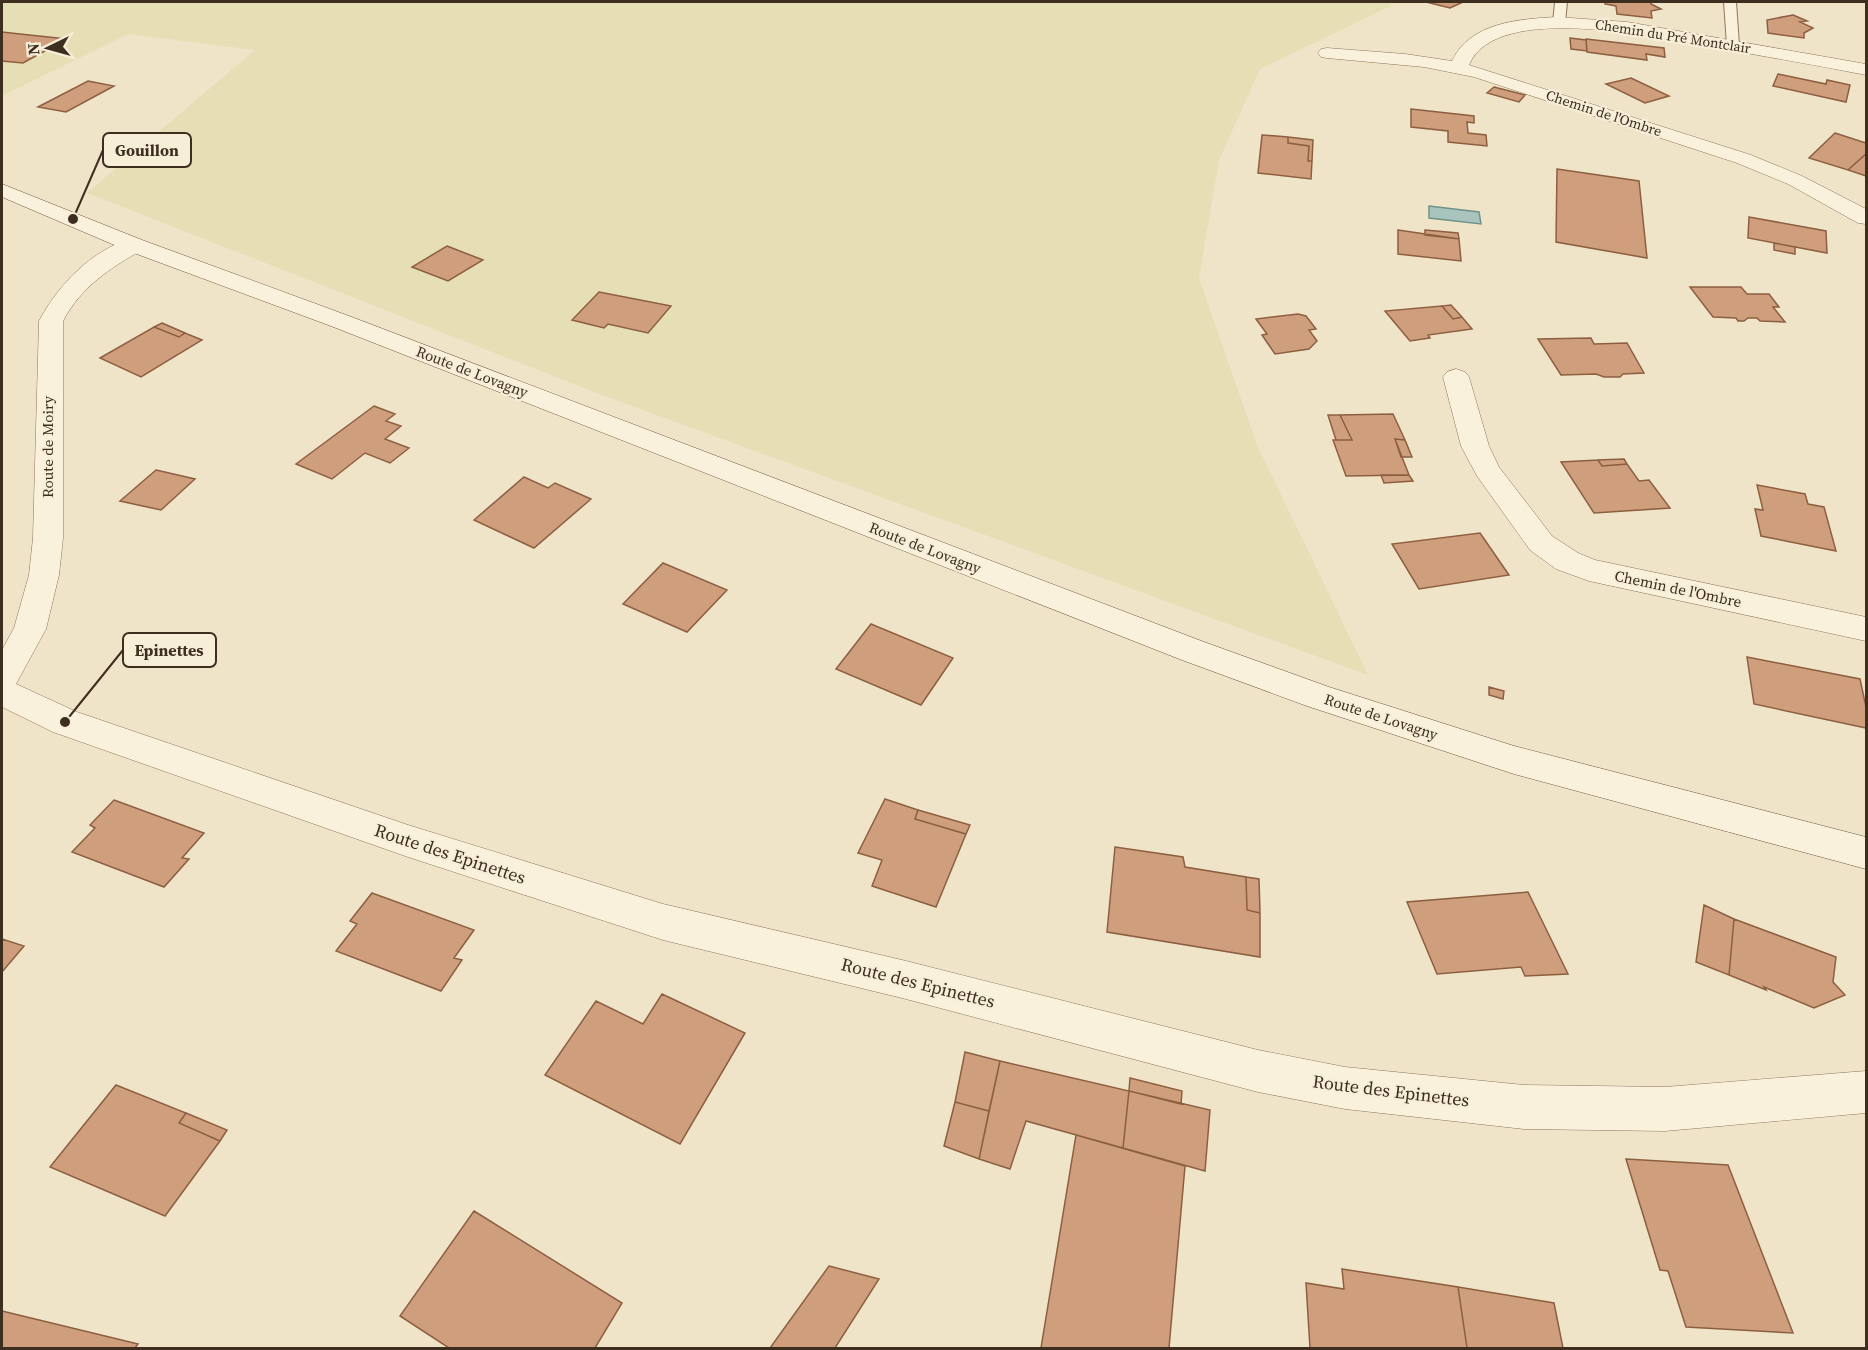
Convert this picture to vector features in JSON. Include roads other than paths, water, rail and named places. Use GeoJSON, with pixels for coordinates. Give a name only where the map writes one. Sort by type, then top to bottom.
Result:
{"type":"FeatureCollection","features":[{"type":"Feature","properties":{"kind":"street","name":"Chemin du Pré Montclair"},"geometry":{"type":"LineString","coordinates":[[1459,67],[1466,51],[1484,37],[1514,27],[1558,23],[1612,25],[1866,69]]}},
{"type":"Feature","properties":{"kind":"street","name":"Chemin de l'Ombre"},"geometry":{"type":"LineString","coordinates":[[1327,53],[1412,59],[1459,67],[1744,159],[1795,180],[1866,218]]}},
{"type":"Feature","properties":{"kind":"street","name":"Route de Lovagny"},"geometry":{"type":"LineString","coordinates":[[2,190],[134,245],[340,321],[1182,647],[1319,697],[1514,760],[1866,853]]}},
{"type":"Feature","properties":{"kind":"street","name":"Route de Moiry"},"geometry":{"type":"LineString","coordinates":[[2,678],[30,629],[44,575],[48,538],[49,331],[51,321],[57,307],[79,281],[93,269],[134,245]]}},
{"type":"Feature","properties":{"kind":"street","name":"Chemin de l'Ombre"},"geometry":{"type":"LineString","coordinates":[[1456,377],[1479,458],[1541,543],[1552,553],[1588,570],[1866,629]]}},
{"type":"Feature","properties":{"kind":"street","name":"Route des Epinettes"},"geometry":{"type":"LineString","coordinates":[[2,692],[65,722],[397,837],[663,922],[902,979],[1258,1071],[1345,1088],[1524,1107],[1665,1109],[1866,1092]]}},
{"type":"Feature","properties":{"kind":"lane"},"geometry":{"type":"LineString","coordinates":[[1558,23],[1561,2]]}},
{"type":"Feature","properties":{"kind":"lane"},"geometry":{"type":"LineString","coordinates":[[1730,2],[1733,45]]}},
{"type":"Feature","properties":{"kind":"water"},"geometry":{"type":"Polygon","coordinates":[[[1429,206],[1479,212],[1481,224],[1429,218],[1429,206]]]}},
{"type":"Feature","properties":{"kind":"place","name":"Gouillon"},"geometry":{"type":"Point","coordinates":[73,219]}},
{"type":"Feature","properties":{"kind":"place","name":"Epinettes"},"geometry":{"type":"Point","coordinates":[65,722]}}]}
